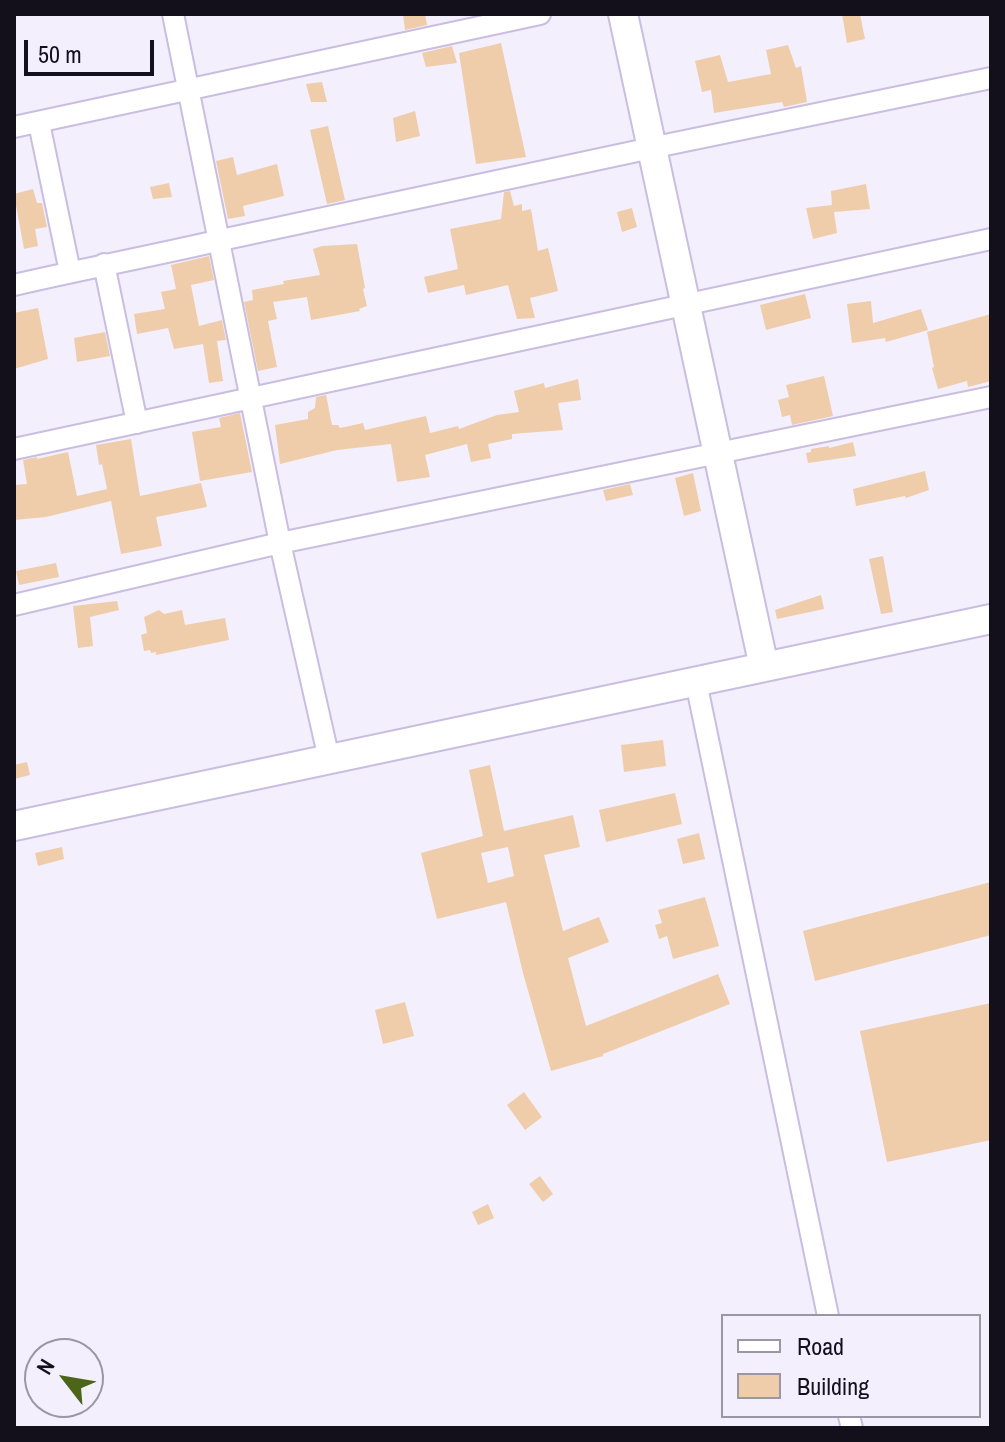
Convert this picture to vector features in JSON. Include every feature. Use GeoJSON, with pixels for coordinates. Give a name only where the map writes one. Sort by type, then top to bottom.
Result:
{"type":"FeatureCollection","features":[{"type":"Feature","properties":{"kind":"street"},"geometry":{"type":"LineString","coordinates":[[173,14],[280,543],[329,759]]}},
{"type":"Feature","properties":{"kind":"street"},"geometry":{"type":"LineString","coordinates":[[14,127],[540,14]]}},
{"type":"Feature","properties":{"kind":"street"},"geometry":{"type":"LineString","coordinates":[[623,14],[764,667]]}},
{"type":"Feature","properties":{"kind":"street"},"geometry":{"type":"LineString","coordinates":[[14,285],[652,147],[991,78]]}},
{"type":"Feature","properties":{"kind":"street"},"geometry":{"type":"LineString","coordinates":[[39,123],[70,272]]}},
{"type":"Feature","properties":{"kind":"street"},"geometry":{"type":"LineString","coordinates":[[14,449],[685,302],[991,239]]}},
{"type":"Feature","properties":{"kind":"street"},"geometry":{"type":"LineString","coordinates":[[104,264],[137,423]]}},
{"type":"Feature","properties":{"kind":"street"},"geometry":{"type":"LineString","coordinates":[[14,605],[280,543],[991,397]]}},
{"type":"Feature","properties":{"kind":"street"},"geometry":{"type":"LineString","coordinates":[[14,826],[991,619]]}},
{"type":"Feature","properties":{"kind":"street"},"geometry":{"type":"LineString","coordinates":[[696,682],[828,1314]]}},
{"type":"Feature","properties":{"kind":"building"},"geometry":{"type":"Polygon","coordinates":[[[403,14],[425,14],[427,25],[405,30],[403,14]]]}},
{"type":"Feature","properties":{"kind":"building"},"geometry":{"type":"Polygon","coordinates":[[[842,14],[860,14],[865,39],[847,43],[842,14]]]}},
{"type":"Feature","properties":{"kind":"building"},"geometry":{"type":"Polygon","coordinates":[[[501,43],[526,157],[476,164],[459,53],[501,43]]]}},
{"type":"Feature","properties":{"kind":"building"},"geometry":{"type":"Polygon","coordinates":[[[788,45],[796,68],[801,66],[807,102],[784,107],[782,102],[714,113],[711,90],[702,92],[695,61],[720,55],[728,82],[771,74],[766,50],[788,45]]]}},
{"type":"Feature","properties":{"kind":"building"},"geometry":{"type":"Polygon","coordinates":[[[452,46],[457,63],[426,67],[422,53],[452,46]]]}},
{"type":"Feature","properties":{"kind":"building"},"geometry":{"type":"Polygon","coordinates":[[[322,82],[327,102],[311,102],[306,84],[322,82]]]}},
{"type":"Feature","properties":{"kind":"building"},"geometry":{"type":"Polygon","coordinates":[[[415,111],[420,136],[396,142],[393,118],[415,111]]]}},
{"type":"Feature","properties":{"kind":"building"},"geometry":{"type":"Polygon","coordinates":[[[328,126],[345,200],[327,204],[310,130],[328,126]]]}},
{"type":"Feature","properties":{"kind":"building"},"geometry":{"type":"Polygon","coordinates":[[[233,157],[237,175],[277,164],[284,196],[243,206],[245,216],[228,219],[216,161],[233,157]]]}},
{"type":"Feature","properties":{"kind":"building"},"geometry":{"type":"Polygon","coordinates":[[[169,183],[172,197],[153,199],[150,187],[169,183]]]}},
{"type":"Feature","properties":{"kind":"building"},"geometry":{"type":"Polygon","coordinates":[[[866,184],[870,209],[834,212],[837,233],[813,239],[806,208],[832,205],[831,191],[866,184]]]}},
{"type":"Feature","properties":{"kind":"building"},"geometry":{"type":"Polygon","coordinates":[[[33,189],[37,203],[42,203],[47,227],[35,229],[38,246],[24,249],[14,194],[33,189]]]}},
{"type":"Feature","properties":{"kind":"building"},"geometry":{"type":"Polygon","coordinates":[[[510,191],[514,206],[522,204],[522,211],[531,209],[538,251],[548,248],[558,291],[530,298],[535,318],[517,319],[508,285],[466,295],[464,285],[428,293],[424,277],[458,269],[450,229],[501,219],[504,192],[510,191]]]}},
{"type":"Feature","properties":{"kind":"building"},"geometry":{"type":"Polygon","coordinates":[[[632,208],[637,227],[622,232],[617,212],[632,208]]]}},
{"type":"Feature","properties":{"kind":"building"},"geometry":{"type":"Polygon","coordinates":[[[357,244],[367,306],[360,311],[311,320],[307,297],[273,302],[277,319],[268,321],[277,367],[258,371],[244,302],[253,300],[252,290],[320,275],[313,249],[357,244]]]}},
{"type":"Feature","properties":{"kind":"building"},"geometry":{"type":"Polygon","coordinates":[[[209,256],[214,280],[191,285],[199,326],[222,320],[226,340],[217,341],[223,381],[209,383],[203,344],[174,349],[168,328],[137,334],[134,314],[165,309],[161,292],[176,289],[171,265],[209,256]]]}},
{"type":"Feature","properties":{"kind":"building"},"geometry":{"type":"Polygon","coordinates":[[[805,294],[811,318],[766,330],[760,305],[805,294]]]}},
{"type":"Feature","properties":{"kind":"building"},"geometry":{"type":"Polygon","coordinates":[[[871,301],[873,323],[921,309],[928,330],[886,342],[885,338],[852,343],[847,304],[871,301]]]}},
{"type":"Feature","properties":{"kind":"building"},"geometry":{"type":"Polygon","coordinates":[[[38,308],[48,359],[14,369],[14,313],[38,308]]]}},
{"type":"Feature","properties":{"kind":"building"},"geometry":{"type":"Polygon","coordinates":[[[991,314],[991,381],[968,387],[967,381],[938,389],[927,332],[991,314]]]}},
{"type":"Feature","properties":{"kind":"building"},"geometry":{"type":"Polygon","coordinates":[[[105,332],[110,356],[77,362],[74,338],[105,332]]]}},
{"type":"Feature","properties":{"kind":"building"},"geometry":{"type":"Polygon","coordinates":[[[824,376],[833,416],[792,425],[790,415],[782,417],[778,400],[789,397],[786,385],[824,376]]]}},
{"type":"Feature","properties":{"kind":"building"},"geometry":{"type":"Polygon","coordinates":[[[578,379],[581,400],[558,403],[563,430],[512,434],[512,439],[488,444],[491,458],[471,462],[467,444],[425,455],[430,477],[397,482],[391,444],[337,450],[280,464],[275,425],[308,419],[308,412],[315,408],[316,397],[326,395],[332,425],[340,428],[363,423],[365,430],[426,416],[430,433],[458,426],[459,429],[497,415],[519,412],[514,391],[544,383],[545,388],[578,379]]]}},
{"type":"Feature","properties":{"kind":"building"},"geometry":{"type":"Polygon","coordinates":[[[240,413],[252,472],[200,481],[192,432],[221,427],[219,418],[240,413]]]}},
{"type":"Feature","properties":{"kind":"building"},"geometry":{"type":"Polygon","coordinates":[[[131,439],[140,496],[201,483],[207,507],[156,517],[162,546],[121,554],[111,501],[46,517],[14,520],[14,485],[27,484],[23,460],[68,452],[77,496],[107,489],[96,445],[131,439]]]}},
{"type":"Feature","properties":{"kind":"building"},"geometry":{"type":"Polygon","coordinates":[[[853,442],[856,456],[808,463],[806,453],[811,449],[853,442]]]}},
{"type":"Feature","properties":{"kind":"building"},"geometry":{"type":"Polygon","coordinates":[[[925,471],[929,490],[906,498],[856,506],[853,489],[925,471]]]}},
{"type":"Feature","properties":{"kind":"building"},"geometry":{"type":"Polygon","coordinates":[[[693,473],[701,511],[684,516],[675,478],[693,473]]]}},
{"type":"Feature","properties":{"kind":"building"},"geometry":{"type":"Polygon","coordinates":[[[630,484],[633,495],[606,501],[603,490],[630,484]]]}},
{"type":"Feature","properties":{"kind":"building"},"geometry":{"type":"Polygon","coordinates":[[[883,556],[893,612],[881,614],[869,559],[883,556]]]}},
{"type":"Feature","properties":{"kind":"building"},"geometry":{"type":"Polygon","coordinates":[[[56,563],[59,577],[19,585],[16,571],[56,563]]]}},
{"type":"Feature","properties":{"kind":"building"},"geometry":{"type":"Polygon","coordinates":[[[821,595],[824,609],[777,619],[775,610],[821,595]]]}},
{"type":"Feature","properties":{"kind":"building"},"geometry":{"type":"Polygon","coordinates":[[[117,601],[119,610],[90,617],[93,646],[78,648],[73,606],[117,601]]]}},
{"type":"Feature","properties":{"kind":"building"},"geometry":{"type":"Polygon","coordinates":[[[159,610],[164,614],[182,610],[185,625],[225,618],[229,640],[156,655],[150,650],[144,651],[141,635],[147,633],[144,617],[159,610]]]}},
{"type":"Feature","properties":{"kind":"building"},"geometry":{"type":"Polygon","coordinates":[[[663,740],[666,766],[624,772],[621,745],[663,740]]]}},
{"type":"Feature","properties":{"kind":"building"},"geometry":{"type":"Polygon","coordinates":[[[27,762],[30,775],[14,779],[14,765],[27,762]]]}},
{"type":"Feature","properties":{"kind":"building"},"geometry":{"type":"Polygon","coordinates":[[[490,765],[504,831],[573,815],[580,847],[544,855],[563,931],[599,917],[609,942],[568,958],[586,1026],[718,974],[730,1004],[603,1056],[551,1071],[506,902],[437,919],[421,853],[483,836],[469,770],[490,765]],[[508,847],[481,853],[488,883],[514,876],[508,847]]]}},
{"type":"Feature","properties":{"kind":"building"},"geometry":{"type":"Polygon","coordinates":[[[675,793],[682,824],[606,842],[599,810],[675,793]]]}},
{"type":"Feature","properties":{"kind":"building"},"geometry":{"type":"Polygon","coordinates":[[[699,833],[705,859],[683,864],[677,839],[699,833]]]}},
{"type":"Feature","properties":{"kind":"building"},"geometry":{"type":"Polygon","coordinates":[[[62,847],[64,859],[38,866],[35,853],[62,847]]]}},
{"type":"Feature","properties":{"kind":"building"},"geometry":{"type":"Polygon","coordinates":[[[991,882],[991,935],[815,981],[803,931],[991,882]]]}},
{"type":"Feature","properties":{"kind":"building"},"geometry":{"type":"Polygon","coordinates":[[[705,897],[719,946],[673,959],[667,936],[659,939],[655,925],[662,923],[658,910],[705,897]]]}},
{"type":"Feature","properties":{"kind":"building"},"geometry":{"type":"Polygon","coordinates":[[[405,1002],[414,1036],[383,1044],[375,1010],[405,1002]]]}},
{"type":"Feature","properties":{"kind":"building"},"geometry":{"type":"Polygon","coordinates":[[[991,1003],[991,1140],[887,1162],[860,1031],[991,1003]]]}},
{"type":"Feature","properties":{"kind":"building"},"geometry":{"type":"Polygon","coordinates":[[[524,1092],[542,1117],[525,1130],[507,1105],[524,1092]]]}},
{"type":"Feature","properties":{"kind":"building"},"geometry":{"type":"Polygon","coordinates":[[[540,1176],[553,1194],[543,1202],[529,1184],[540,1176]]]}},
{"type":"Feature","properties":{"kind":"building"},"geometry":{"type":"Polygon","coordinates":[[[488,1204],[494,1218],[478,1225],[472,1212],[488,1204]]]}}]}
